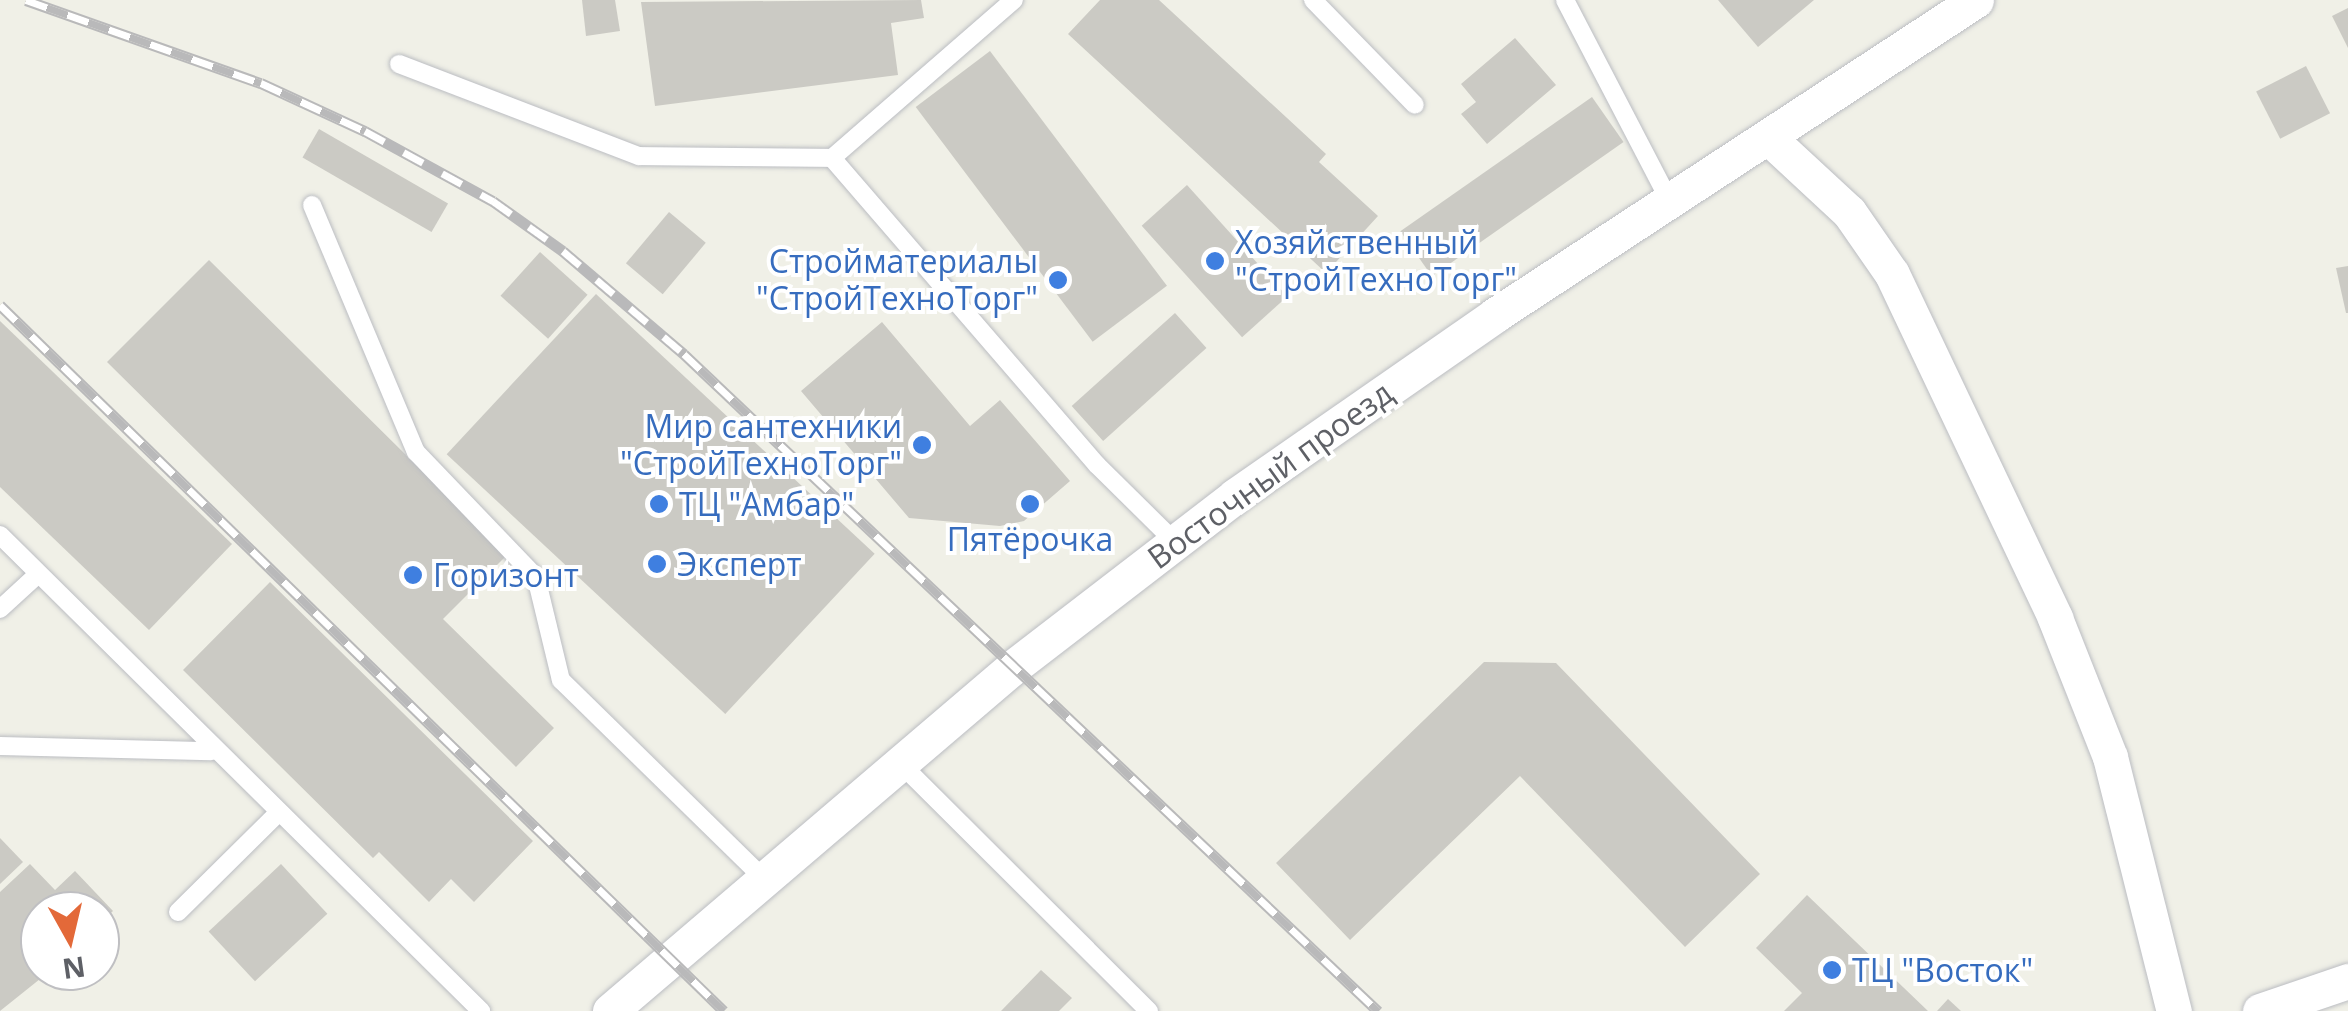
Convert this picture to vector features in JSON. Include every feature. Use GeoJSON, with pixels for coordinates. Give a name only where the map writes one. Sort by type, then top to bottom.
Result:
{"type":"FeatureCollection","features":[{"type":"Feature","properties":{"kind":"street","name":"Восточный проезд"},"geometry":{"type":"LineString","coordinates":[[610,1011],[902,764],[1175,542],[1669,200],[1976,0]]}},
{"type":"Feature","properties":{"kind":"street"},"geometry":{"type":"LineString","coordinates":[[1769,138],[1849,212],[1892,274],[2047,601],[2110,757],[2174,1011]]}},
{"type":"Feature","properties":{"kind":"street"},"geometry":{"type":"LineString","coordinates":[[2260,1011],[2348,981]]}},
{"type":"Feature","properties":{"kind":"lane"},"geometry":{"type":"LineString","coordinates":[[400,64],[639,156],[832,158],[1014,0]]}},
{"type":"Feature","properties":{"kind":"lane"},"geometry":{"type":"LineString","coordinates":[[1313,0],[1415,105]]}},
{"type":"Feature","properties":{"kind":"lane"},"geometry":{"type":"LineString","coordinates":[[1565,0],[1669,200]]}},
{"type":"Feature","properties":{"kind":"lane"},"geometry":{"type":"LineString","coordinates":[[832,158],[1097,465],[1175,542]]}},
{"type":"Feature","properties":{"kind":"lane"},"geometry":{"type":"LineString","coordinates":[[312,205],[416,452],[536,576],[561,680],[765,880]]}},
{"type":"Feature","properties":{"kind":"lane"},"geometry":{"type":"LineString","coordinates":[[0,535],[211,751],[481,1011]]}},
{"type":"Feature","properties":{"kind":"lane"},"geometry":{"type":"LineString","coordinates":[[0,610],[38,574]]}},
{"type":"Feature","properties":{"kind":"lane"},"geometry":{"type":"LineString","coordinates":[[0,746],[211,751]]}},
{"type":"Feature","properties":{"kind":"lane"},"geometry":{"type":"LineString","coordinates":[[902,764],[1148,1011]]}},
{"type":"Feature","properties":{"kind":"lane"},"geometry":{"type":"LineString","coordinates":[[178,912],[277,814]]}},
{"type":"Feature","properties":{"kind":"building"},"geometry":{"type":"Polygon","coordinates":[[[582,0],[615,0],[620,31],[586,36],[582,0]]]}},
{"type":"Feature","properties":{"kind":"building"},"geometry":{"type":"Polygon","coordinates":[[[921,0],[924,18],[891,23],[898,75],[655,106],[641,2],[921,0]]]}},
{"type":"Feature","properties":{"kind":"building"},"geometry":{"type":"Polygon","coordinates":[[[1100,0],[1159,0],[1326,154],[1319,162],[1378,216],[1326,273],[1068,34],[1100,0]]]}},
{"type":"Feature","properties":{"kind":"building"},"geometry":{"type":"Polygon","coordinates":[[[1718,0],[1814,0],[1758,47],[1718,0]]]}},
{"type":"Feature","properties":{"kind":"building"},"geometry":{"type":"Polygon","coordinates":[[[2348,8],[2348,48],[2332,16],[2348,8]]]}},
{"type":"Feature","properties":{"kind":"building"},"geometry":{"type":"Polygon","coordinates":[[[1515,38],[1556,85],[1487,144],[1461,114],[1476,102],[1461,84],[1515,38]]]}},
{"type":"Feature","properties":{"kind":"building"},"geometry":{"type":"Polygon","coordinates":[[[990,51],[1167,286],[1093,342],[916,107],[990,51]]]}},
{"type":"Feature","properties":{"kind":"building"},"geometry":{"type":"Polygon","coordinates":[[[2306,66],[2330,113],[2280,139],[2256,91],[2306,66]]]}},
{"type":"Feature","properties":{"kind":"building"},"geometry":{"type":"Polygon","coordinates":[[[1592,97],[1624,142],[1432,276],[1400,231],[1592,97]]]}},
{"type":"Feature","properties":{"kind":"building"},"geometry":{"type":"Polygon","coordinates":[[[319,129],[448,203],[432,232],[302,158],[319,129]]]}},
{"type":"Feature","properties":{"kind":"building","name":"Хозяйственный \"СтройТехноТорг\""},"geometry":{"type":"Polygon","coordinates":[[[1187,185],[1287,296],[1242,337],[1142,226],[1187,185]]]}},
{"type":"Feature","properties":{"kind":"building"},"geometry":{"type":"Polygon","coordinates":[[[669,212],[706,243],[663,294],[626,263],[669,212]]]}},
{"type":"Feature","properties":{"kind":"building"},"geometry":{"type":"Polygon","coordinates":[[[540,252],[588,295],[548,339],[501,296],[540,252]]]}},
{"type":"Feature","properties":{"kind":"building"},"geometry":{"type":"Polygon","coordinates":[[[209,260],[507,555],[443,619],[554,728],[516,767],[107,362],[209,260]]]}},
{"type":"Feature","properties":{"kind":"building"},"geometry":{"type":"Polygon","coordinates":[[[2348,266],[2348,313],[2346,313],[2336,268],[2348,266]]]}},
{"type":"Feature","properties":{"kind":"building","name":"ТЦ \"Амбар\""},"geometry":{"type":"Polygon","coordinates":[[[596,294],[875,554],[725,714],[447,454],[596,294]]]}},
{"type":"Feature","properties":{"kind":"building"},"geometry":{"type":"Polygon","coordinates":[[[1175,313],[1206,348],[1103,441],[1072,406],[1175,313]]]}},
{"type":"Feature","properties":{"kind":"building"},"geometry":{"type":"Polygon","coordinates":[[[0,321],[232,544],[149,630],[0,487],[0,321]]]}},
{"type":"Feature","properties":{"kind":"building"},"geometry":{"type":"Polygon","coordinates":[[[882,322],[970,426],[1000,400],[1070,481],[1024,521],[1000,526],[909,518],[801,391],[882,322]]]}},
{"type":"Feature","properties":{"kind":"building"},"geometry":{"type":"Polygon","coordinates":[[[270,582],[533,841],[474,902],[451,879],[429,902],[379,852],[373,858],[183,670],[270,582]]]}},
{"type":"Feature","properties":{"kind":"building"},"geometry":{"type":"Polygon","coordinates":[[[1484,662],[1556,663],[1760,874],[1685,947],[1520,776],[1350,940],[1276,863],[1484,662]]]}},
{"type":"Feature","properties":{"kind":"building"},"geometry":{"type":"Polygon","coordinates":[[[0,838],[23,862],[0,884],[0,838]]]}},
{"type":"Feature","properties":{"kind":"building"},"geometry":{"type":"Polygon","coordinates":[[[30,864],[55,890],[75,871],[94,891],[20,891],[20,991],[25,991],[0,1011],[0,892],[30,864]]]}},
{"type":"Feature","properties":{"kind":"building"},"geometry":{"type":"Polygon","coordinates":[[[281,864],[327,914],[255,981],[209,932],[281,864]]]}},
{"type":"Feature","properties":{"kind":"building","name":"ТЦ \"Восток\""},"geometry":{"type":"Polygon","coordinates":[[[1807,895],[1928,1011],[1784,1011],[1802,993],[1756,948],[1807,895]]]}},
{"type":"Feature","properties":{"kind":"building"},"geometry":{"type":"Polygon","coordinates":[[[1041,970],[1072,998],[1059,1011],[1001,1011],[1041,970]]]}},
{"type":"Feature","properties":{"kind":"building","name":"ТЦ \"Восток\""},"geometry":{"type":"Polygon","coordinates":[[[1948,999],[1961,1011],[1937,1011],[1948,999]]]}},
{"type":"Feature","properties":{"kind":"railway"},"geometry":{"type":"LineString","coordinates":[[26,0],[261,83],[365,131],[493,201],[563,251],[684,354],[1378,1011]]}},
{"type":"Feature","properties":{"kind":"railway"},"geometry":{"type":"LineString","coordinates":[[0,305],[724,1011]]}},
{"type":"Feature","properties":{"kind":"place","name":"Хозяйственный \"СтройТехноТорг\""},"geometry":{"type":"Point","coordinates":[1215,261]}},
{"type":"Feature","properties":{"kind":"place","name":"Стройматериалы \"СтройТехноТорг\""},"geometry":{"type":"Point","coordinates":[1058,280]}},
{"type":"Feature","properties":{"kind":"place","name":"Мир сантехники \"СтройТехноТорг\""},"geometry":{"type":"Point","coordinates":[922,445]}},
{"type":"Feature","properties":{"kind":"place","name":"ТЦ \"Амбар\""},"geometry":{"type":"Point","coordinates":[659,504]}},
{"type":"Feature","properties":{"kind":"place","name":"Пятёрочка"},"geometry":{"type":"Point","coordinates":[1030,504]}},
{"type":"Feature","properties":{"kind":"place","name":"Эксперт"},"geometry":{"type":"Point","coordinates":[657,564]}},
{"type":"Feature","properties":{"kind":"place","name":"Горизонт"},"geometry":{"type":"Point","coordinates":[413,575]}},
{"type":"Feature","properties":{"kind":"place","name":"ТЦ \"Восток\""},"geometry":{"type":"Point","coordinates":[1832,970]}}]}
